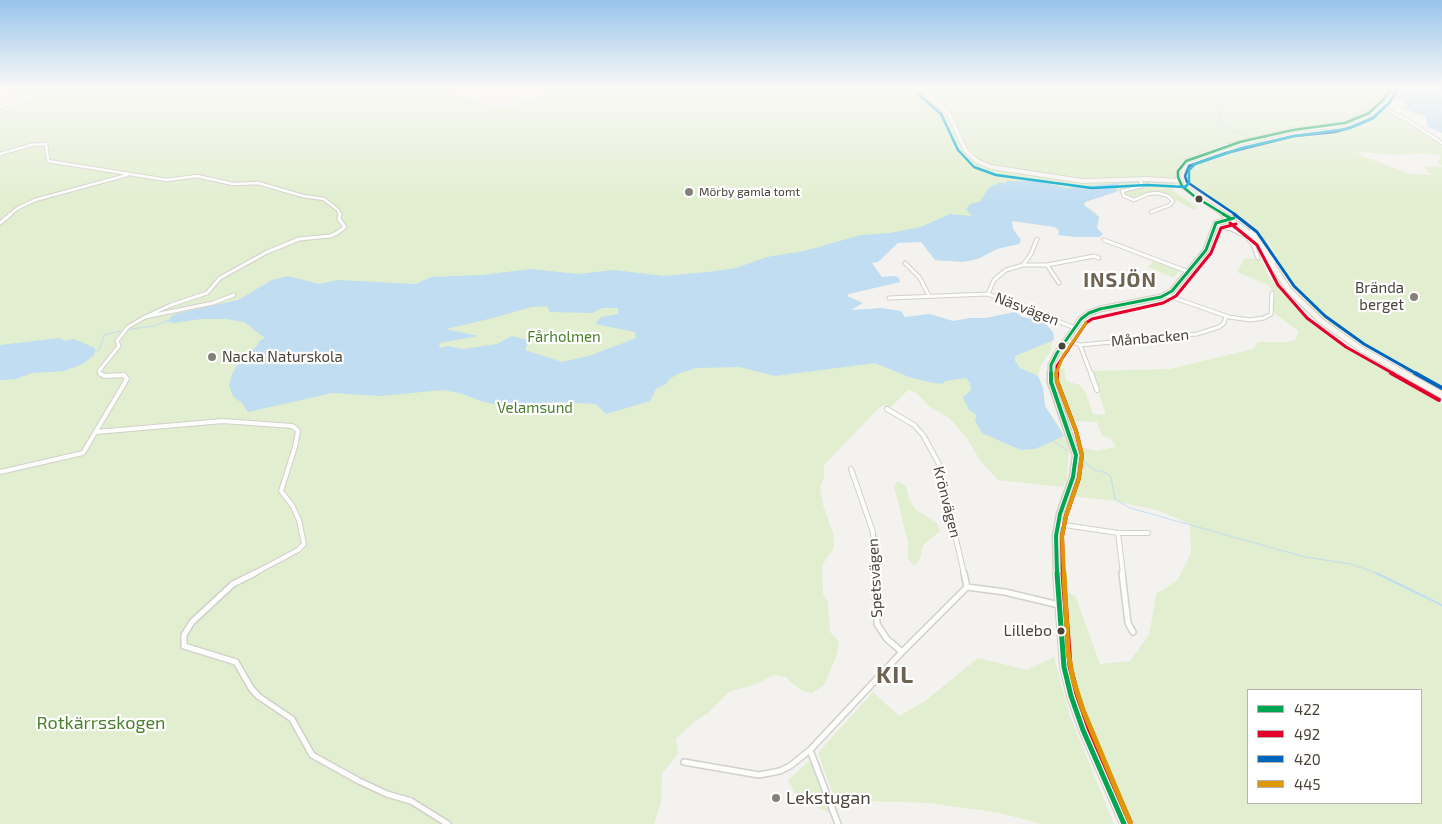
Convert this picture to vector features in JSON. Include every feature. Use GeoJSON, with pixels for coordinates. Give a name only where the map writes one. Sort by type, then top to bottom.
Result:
{"type":"FeatureCollection","features":[{"type":"Feature","properties":{"kind":"main road"},"geometry":{"type":"LineString","coordinates":[[955,126],[963,147],[973,158],[982,163],[1014,172],[1073,181],[1181,181]]}},
{"type":"Feature","properties":{"kind":"main road"},"geometry":{"type":"LineString","coordinates":[[1319,126],[1293,130],[1240,142],[1189,160],[1183,168],[1181,181],[1190,193],[1232,218],[1262,241],[1278,272],[1300,302],[1330,328],[1442,395]]}},
{"type":"Feature","properties":{"kind":"main road"},"geometry":{"type":"LineString","coordinates":[[1124,824],[1083,730],[1071,696],[1063,660],[1056,550],[1058,524],[1073,477],[1076,455],[1051,382],[1050,370],[1057,353],[1086,315],[1100,308],[1141,302],[1166,295],[1175,288],[1206,250],[1215,225],[1232,218]]}},
{"type":"Feature","properties":{"kind":"street"},"geometry":{"type":"LineString","coordinates":[[1417,126],[1442,143]]}},
{"type":"Feature","properties":{"kind":"street"},"geometry":{"type":"LineString","coordinates":[[0,154],[31,145],[46,144],[47,161],[172,180],[197,176],[233,184],[258,183],[303,196],[324,198],[338,210],[339,219],[346,227],[330,236],[299,239],[267,252],[220,278],[207,293],[171,305],[127,328],[117,341],[119,346],[100,371],[100,374],[104,376],[124,375],[127,376],[127,379],[83,453],[0,472]]}},
{"type":"Feature","properties":{"kind":"street"},"geometry":{"type":"LineString","coordinates":[[0,223],[18,208],[35,200],[130,174]]}},
{"type":"Feature","properties":{"kind":"street"},"geometry":{"type":"LineString","coordinates":[[1141,181],[1141,187],[1124,190],[1121,194],[1131,200],[1148,194],[1158,193],[1168,196],[1173,200],[1170,206],[1151,212]]}},
{"type":"Feature","properties":{"kind":"street"},"geometry":{"type":"LineString","coordinates":[[1215,225],[1231,229],[1246,236],[1253,245],[1258,258]]}},
{"type":"Feature","properties":{"kind":"street"},"geometry":{"type":"LineString","coordinates":[[1023,265],[1031,254],[1037,239]]}},
{"type":"Feature","properties":{"kind":"street"},"geometry":{"type":"LineString","coordinates":[[1104,240],[1189,272]]}},
{"type":"Feature","properties":{"kind":"street"},"geometry":{"type":"LineString","coordinates":[[988,294],[997,277],[1006,270],[1023,265],[1047,265],[1094,256],[1099,258]]}},
{"type":"Feature","properties":{"kind":"street"},"geometry":{"type":"LineString","coordinates":[[905,263],[920,278],[929,296]]}},
{"type":"Feature","properties":{"kind":"street"},"geometry":{"type":"LineString","coordinates":[[1047,265],[1059,283]]}},
{"type":"Feature","properties":{"kind":"street"},"geometry":{"type":"LineString","coordinates":[[1166,295],[1226,316],[1250,320],[1269,316],[1272,312],[1272,293]]}},
{"type":"Feature","properties":{"kind":"street","name":"Näsvägen"},"geometry":{"type":"LineString","coordinates":[[889,298],[988,294],[1075,328]]}},
{"type":"Feature","properties":{"kind":"street"},"geometry":{"type":"LineString","coordinates":[[145,317],[207,305],[234,295]]}},
{"type":"Feature","properties":{"kind":"street","name":"Månbacken"},"geometry":{"type":"LineString","coordinates":[[1066,340],[1080,345],[1204,332],[1222,325],[1226,316]]}},
{"type":"Feature","properties":{"kind":"street"},"geometry":{"type":"LineString","coordinates":[[1080,345],[1097,390]]}},
{"type":"Feature","properties":{"kind":"street","name":"Krönvägen"},"geometry":{"type":"LineString","coordinates":[[888,409],[914,425],[923,435],[940,464],[967,587]]}},
{"type":"Feature","properties":{"kind":"street"},"geometry":{"type":"LineString","coordinates":[[96,432],[223,421],[292,426],[298,431],[281,491],[292,505],[300,520],[304,544],[298,550],[233,584],[192,622],[184,635],[184,646],[236,662],[251,688],[258,696],[292,719],[312,754],[359,781],[387,794],[411,801],[448,824]]}},
{"type":"Feature","properties":{"kind":"street","name":"Spetsvägen"},"geometry":{"type":"LineString","coordinates":[[851,469],[857,492],[873,532],[877,624],[887,639],[902,652]]}},
{"type":"Feature","properties":{"kind":"street"},"geometry":{"type":"LineString","coordinates":[[1058,524],[1118,533],[1148,533]]}},
{"type":"Feature","properties":{"kind":"street"},"geometry":{"type":"LineString","coordinates":[[1118,533],[1128,623],[1134,632]]}},
{"type":"Feature","properties":{"kind":"street"},"geometry":{"type":"LineString","coordinates":[[684,762],[759,775],[780,771],[810,750],[902,652],[967,587],[1005,592],[1059,605]]}},
{"type":"Feature","properties":{"kind":"street"},"geometry":{"type":"LineString","coordinates":[[810,750],[838,824]]}},
{"type":"Feature","properties":{"kind":"green space","name":"Velamsund"},"geometry":{"type":"Polygon","coordinates":[[[0,126],[1317,126],[1301,128],[1221,146],[1185,160],[1177,166],[1175,179],[1172,182],[1177,184],[1172,187],[1173,191],[1197,207],[1196,209],[1192,209],[1166,194],[1155,192],[1133,199],[1125,197],[1123,192],[1125,190],[1141,188],[1144,185],[1141,182],[1139,186],[1116,192],[1119,183],[1083,204],[1096,213],[1099,223],[1008,217],[960,261],[937,261],[928,249],[925,237],[891,241],[835,292],[844,316],[896,325],[1053,332],[1051,350],[1040,367],[1038,376],[1043,388],[1045,406],[1061,429],[1069,449],[1067,478],[1063,487],[998,480],[982,463],[966,437],[949,418],[929,406],[917,393],[908,390],[890,408],[884,405],[878,409],[824,465],[824,478],[820,487],[823,505],[833,533],[834,547],[822,566],[823,594],[828,602],[830,632],[839,641],[836,657],[824,685],[812,693],[801,690],[785,677],[775,675],[751,686],[730,691],[709,712],[694,722],[676,739],[678,753],[662,773],[661,802],[654,824],[0,824],[0,126]]]}},
{"type":"Feature","properties":{"kind":"green space"},"geometry":{"type":"Polygon","coordinates":[[[1416,126],[1442,144],[1442,165],[1437,164],[1441,156],[1423,153],[1395,155],[1362,152],[1357,154],[1410,174],[1431,175],[1424,166],[1442,167],[1442,390],[1332,325],[1315,311],[1294,288],[1268,241],[1237,215],[1195,190],[1186,183],[1183,177],[1184,169],[1199,160],[1216,154],[1256,142],[1342,127],[1416,126]]]}},
{"type":"Feature","properties":{"kind":"green space"},"geometry":{"type":"Polygon","coordinates":[[[1245,258],[1262,260],[1268,275],[1281,291],[1298,310],[1317,325],[1344,344],[1442,403],[1442,824],[1128,824],[1085,722],[1069,667],[1063,591],[1075,595],[1100,664],[1130,661],[1149,635],[1156,594],[1177,581],[1191,553],[1190,524],[1157,510],[1114,501],[1072,496],[1079,467],[1077,446],[1096,451],[1116,447],[1110,438],[1102,436],[1097,422],[1069,421],[1059,393],[1055,367],[1064,368],[1066,381],[1080,385],[1086,394],[1093,414],[1106,415],[1092,371],[1170,369],[1253,349],[1258,342],[1296,340],[1298,331],[1274,313],[1272,300],[1276,295],[1268,285],[1237,272],[1245,258]]]}},
{"type":"Feature","properties":{"kind":"green space"},"geometry":{"type":"Polygon","coordinates":[[[1154,260],[1180,270],[1174,278],[1148,267],[1154,260]]]}},
{"type":"Feature","properties":{"kind":"green space"},"geometry":{"type":"Polygon","coordinates":[[[898,481],[906,486],[909,499],[916,510],[937,523],[940,531],[923,545],[920,559],[914,566],[908,558],[908,543],[894,486],[898,481]]]}},
{"type":"Feature","properties":{"kind":"green space"},"geometry":{"type":"Polygon","coordinates":[[[1054,657],[1070,716],[1114,824],[1042,824],[1000,813],[928,803],[835,800],[818,753],[873,692],[899,716],[925,701],[978,658],[1027,670],[1054,657]]]}},
{"type":"Feature","properties":{"kind":"green space"},"geometry":{"type":"Polygon","coordinates":[[[810,760],[830,813],[797,798],[788,780],[810,760]]]}},
{"type":"Feature","properties":{"kind":"water"},"geometry":{"type":"Polygon","coordinates":[[[1442,126],[1442,133],[1428,127],[1442,126]]]}},
{"type":"Feature","properties":{"kind":"water","name":"INSJÖN"},"geometry":{"type":"Polygon","coordinates":[[[1007,181],[1038,181],[1066,188],[1119,183],[1116,192],[1085,202],[1084,205],[1099,217],[1097,228],[1103,234],[1100,237],[1058,235],[1059,230],[1054,227],[1012,221],[1013,229],[1021,240],[1019,244],[997,249],[978,259],[963,262],[935,260],[921,242],[898,243],[878,262],[872,263],[882,277],[895,276],[899,278],[900,282],[847,296],[863,303],[851,310],[881,308],[901,311],[905,317],[930,314],[953,321],[985,318],[1015,312],[1022,317],[1043,321],[1053,332],[1054,340],[1015,356],[1015,361],[1020,368],[1038,376],[1043,388],[1045,406],[1064,436],[1035,449],[1021,450],[982,433],[975,420],[977,415],[969,410],[963,397],[971,390],[970,383],[966,378],[945,381],[943,384],[929,382],[909,377],[875,363],[775,376],[740,367],[696,368],[669,379],[666,384],[656,389],[650,401],[606,414],[596,404],[561,402],[505,406],[443,390],[380,396],[332,393],[248,412],[243,404],[233,396],[229,386],[232,374],[244,355],[265,338],[244,322],[227,319],[202,319],[173,323],[167,321],[173,315],[183,312],[238,300],[272,280],[288,276],[319,284],[338,280],[416,284],[431,277],[482,275],[531,269],[578,274],[614,270],[664,276],[736,268],[767,257],[804,251],[861,235],[890,233],[921,227],[950,214],[972,216],[966,209],[970,204],[981,201],[989,187],[1001,182],[1005,184],[1007,181]],[[547,306],[531,307],[446,329],[478,336],[440,343],[439,348],[448,346],[463,349],[497,344],[512,336],[529,340],[525,350],[562,362],[592,355],[636,338],[635,332],[595,324],[601,317],[618,314],[618,308],[603,308],[592,313],[550,312],[547,306]]]}},
{"type":"Feature","properties":{"kind":"water"},"geometry":{"type":"Polygon","coordinates":[[[60,338],[65,341],[74,339],[95,348],[94,355],[83,364],[64,371],[32,373],[16,379],[0,380],[0,345],[60,338]]]}},
{"type":"Feature","properties":{"kind":"waterway"},"geometry":{"type":"LineString","coordinates":[[1225,126],[1232,131],[1247,134],[1249,136],[1246,136],[1246,140]]}},
{"type":"Feature","properties":{"kind":"waterway"},"geometry":{"type":"LineString","coordinates":[[1119,183],[1139,182]]}},
{"type":"Feature","properties":{"kind":"waterway"},"geometry":{"type":"LineString","coordinates":[[1144,182],[1172,183]]}},
{"type":"Feature","properties":{"kind":"waterway"},"geometry":{"type":"LineString","coordinates":[[130,329],[154,326],[167,321]]}},
{"type":"Feature","properties":{"kind":"waterway"},"geometry":{"type":"LineString","coordinates":[[94,352],[99,350],[104,335],[120,331]]}},
{"type":"Feature","properties":{"kind":"waterway"},"geometry":{"type":"LineString","coordinates":[[1051,440],[1068,451]]}},
{"type":"Feature","properties":{"kind":"waterway"},"geometry":{"type":"LineString","coordinates":[[1080,458],[1094,470],[1107,473],[1111,477],[1115,499],[1130,508],[1305,557],[1351,564],[1379,574]]}},
{"type":"Feature","properties":{"kind":"waterway"},"geometry":{"type":"LineString","coordinates":[[1376,573],[1442,605]]}},
{"type":"Feature","properties":{"kind":"transit line"},"geometry":{"type":"LineString","coordinates":[[948,126],[958,150],[974,167],[996,175],[1092,188],[1147,185],[1185,187],[1189,183],[1189,170],[1195,164],[1242,148],[1294,136],[1347,129],[1353,126]]}},
{"type":"Feature","properties":{"kind":"transit line","name":"422"},"geometry":{"type":"LineString","coordinates":[[1230,218],[1194,196],[1182,186],[1178,177],[1178,171],[1186,161],[1240,142],[1293,130],[1319,126]]}},
{"type":"Feature","properties":{"kind":"transit line","name":"420"},"geometry":{"type":"LineString","coordinates":[[1353,126],[1335,132],[1294,136],[1226,153],[1189,166],[1185,176],[1187,182],[1194,188],[1240,218],[1257,232],[1294,286],[1325,316],[1364,344],[1442,388]]}},
{"type":"Feature","properties":{"kind":"transit line","name":"422"},"geometry":{"type":"LineString","coordinates":[[1124,824],[1083,730],[1071,696],[1064,667],[1058,596],[1056,536],[1060,514],[1073,477],[1076,455],[1051,382],[1051,365],[1057,353],[1081,319],[1089,313],[1100,309],[1161,297],[1172,291],[1206,250],[1216,223],[1234,218]]}},
{"type":"Feature","properties":{"kind":"transit line","name":"492"},"geometry":{"type":"LineString","coordinates":[[1230,223],[1257,245],[1278,285],[1307,318],[1346,347],[1439,400]]}},
{"type":"Feature","properties":{"kind":"transit line","name":"492"},"geometry":{"type":"LineString","coordinates":[[1130,822],[1089,728],[1077,694],[1070,666],[1064,596],[1062,536],[1066,516],[1079,478],[1082,455],[1076,431],[1057,381],[1057,366],[1086,323],[1092,319],[1163,303],[1176,296],[1211,253],[1221,228],[1236,224]]}},
{"type":"Feature","properties":{"kind":"transit line","name":"445"},"geometry":{"type":"LineString","coordinates":[[1086,323],[1063,356],[1056,371],[1057,381],[1076,431],[1082,455],[1079,478],[1066,516],[1062,536],[1068,652],[1073,679],[1083,710],[1130,822]]}},
{"type":"Feature","properties":{"kind":"place","name":"Mörby gamla tomt"},"geometry":{"type":"Point","coordinates":[689,192]}},
{"type":"Feature","properties":{"kind":"place","name":"Brända berget"},"geometry":{"type":"Point","coordinates":[1414,297]}},
{"type":"Feature","properties":{"kind":"place","name":"Nacka Naturskola"},"geometry":{"type":"Point","coordinates":[212,357]}},
{"type":"Feature","properties":{"kind":"place","name":"Lillebo"},"geometry":{"type":"Point","coordinates":[1061,631]}},
{"type":"Feature","properties":{"kind":"place","name":"Lekstugan"},"geometry":{"type":"Point","coordinates":[776,798]}},
{"type":"Feature","properties":{"kind":"district","name":"INSJÖN"},"geometry":{"type":"Point","coordinates":[1120,280]}},
{"type":"Feature","properties":{"kind":"district","name":"KIL"},"geometry":{"type":"Point","coordinates":[895,675]}},
{"type":"Feature","properties":{"kind":"park label","name":"Fårholmen"},"geometry":{"type":"Point","coordinates":[564,337]}},
{"type":"Feature","properties":{"kind":"park label","name":"Rotkärrsskogen"},"geometry":{"type":"Point","coordinates":[101,723]}}]}
